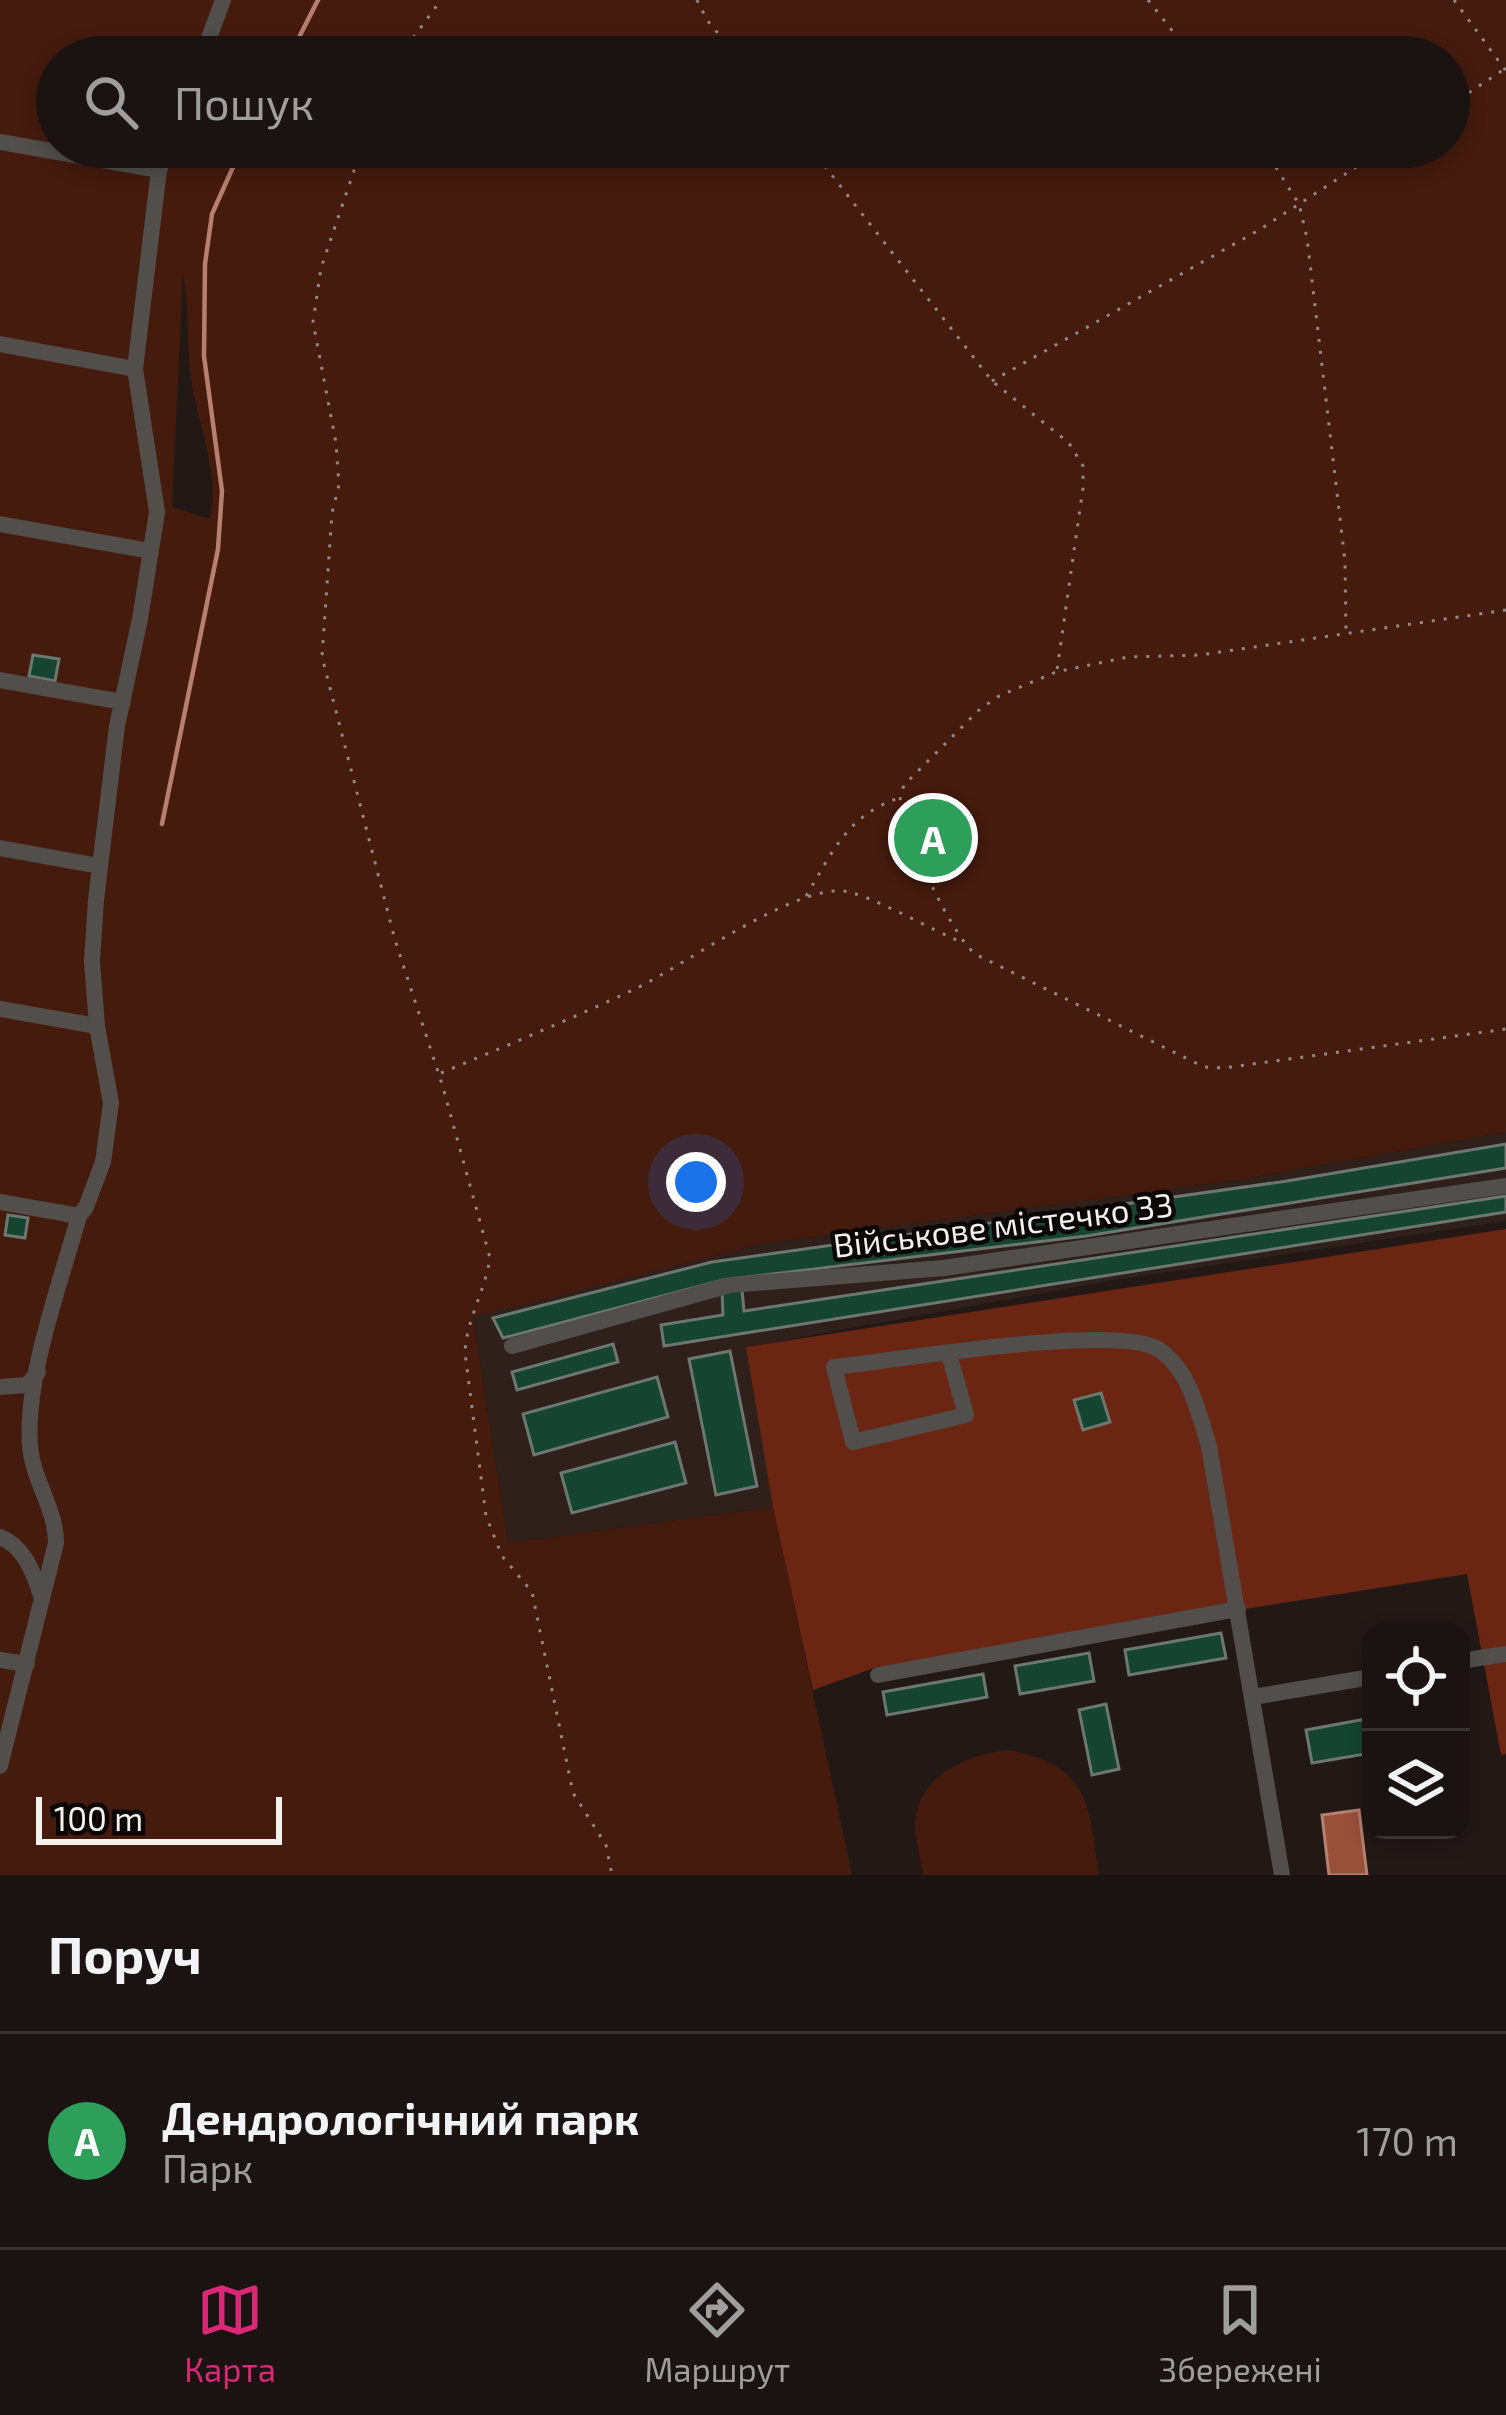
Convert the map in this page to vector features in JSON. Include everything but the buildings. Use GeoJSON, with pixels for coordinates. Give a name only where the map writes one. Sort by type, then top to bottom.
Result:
{"type":"FeatureCollection","features":[{"type":"Feature","properties":{"kind":"street"},"geometry":{"type":"LineString","coordinates":[[210,36],[223,0]]}},
{"type":"Feature","properties":{"kind":"street"},"geometry":{"type":"LineString","coordinates":[[0,142],[36,148]]}},
{"type":"Feature","properties":{"kind":"street"},"geometry":{"type":"LineString","coordinates":[[0,1766],[56,1543],[56,1525],[33,1471],[29,1441],[38,1372],[79,1216],[103,1162],[111,1103],[97,1026],[92,961],[99,866],[157,512],[135,369],[159,170],[148,168]]}},
{"type":"Feature","properties":{"kind":"street"},"geometry":{"type":"LineString","coordinates":[[0,344],[135,369]]}},
{"type":"Feature","properties":{"kind":"street"},"geometry":{"type":"LineString","coordinates":[[0,524],[150,551]]}},
{"type":"Feature","properties":{"kind":"street"},"geometry":{"type":"LineString","coordinates":[[0,680],[123,702]]}},
{"type":"Feature","properties":{"kind":"street"},"geometry":{"type":"LineString","coordinates":[[0,848],[99,866]]}},
{"type":"Feature","properties":{"kind":"street"},"geometry":{"type":"LineString","coordinates":[[0,1009],[97,1026]]}},
{"type":"Feature","properties":{"kind":"street","name":"Військове містечко 33"},"geometry":{"type":"LineString","coordinates":[[512,1346],[730,1285],[944,1268],[1506,1186]]}},
{"type":"Feature","properties":{"kind":"street"},"geometry":{"type":"LineString","coordinates":[[0,1202],[79,1216]]}},
{"type":"Feature","properties":{"kind":"street"},"geometry":{"type":"LineString","coordinates":[[949,1354],[966,1415],[853,1442],[834,1367],[1075,1339],[1137,1341],[1156,1347],[1174,1362],[1193,1398],[1209,1446],[1282,1875]]}},
{"type":"Feature","properties":{"kind":"street"},"geometry":{"type":"LineString","coordinates":[[0,1387],[27,1385],[38,1372]]}},
{"type":"Feature","properties":{"kind":"street"},"geometry":{"type":"LineString","coordinates":[[0,1537],[23,1556],[43,1601]]}},
{"type":"Feature","properties":{"kind":"street"},"geometry":{"type":"LineString","coordinates":[[878,1675],[1238,1609]]}},
{"type":"Feature","properties":{"kind":"street"},"geometry":{"type":"LineString","coordinates":[[1470,1660],[1506,1654]]}},
{"type":"Feature","properties":{"kind":"street"},"geometry":{"type":"LineString","coordinates":[[0,1660],[26,1664]]}},
{"type":"Feature","properties":{"kind":"street"},"geometry":{"type":"LineString","coordinates":[[1253,1697],[1362,1679]]}},
{"type":"Feature","properties":{"kind":"path"},"geometry":{"type":"LineString","coordinates":[[414,36],[441,0]]}},
{"type":"Feature","properties":{"kind":"path"},"geometry":{"type":"LineString","coordinates":[[697,0],[720,36]]}},
{"type":"Feature","properties":{"kind":"path"},"geometry":{"type":"LineString","coordinates":[[1148,0],[1176,36]]}},
{"type":"Feature","properties":{"kind":"path"},"geometry":{"type":"LineString","coordinates":[[1454,0],[1505,70],[1470,92]]}},
{"type":"Feature","properties":{"kind":"path"},"geometry":{"type":"LineString","coordinates":[[355,168],[321,268],[313,322],[336,442],[339,485],[332,513],[322,656],[395,940],[439,1074],[490,1258],[465,1354],[486,1516],[502,1556],[532,1592],[573,1793],[605,1845],[612,1875]]}},
{"type":"Feature","properties":{"kind":"path"},"geometry":{"type":"LineString","coordinates":[[826,168],[992,381],[1069,443],[1083,466],[1056,671]]}},
{"type":"Feature","properties":{"kind":"path"},"geometry":{"type":"LineString","coordinates":[[1276,168],[1299,204],[1307,238],[1345,561],[1346,634]]}},
{"type":"Feature","properties":{"kind":"path"},"geometry":{"type":"LineString","coordinates":[[992,381],[1355,168]]}},
{"type":"Feature","properties":{"kind":"path"},"geometry":{"type":"LineString","coordinates":[[963,943],[930,878],[900,797],[904,785],[999,696],[1056,671],[1128,658],[1200,656],[1506,610]]}},
{"type":"Feature","properties":{"kind":"path"},"geometry":{"type":"LineString","coordinates":[[803,901],[848,827],[876,806],[900,797]]}},
{"type":"Feature","properties":{"kind":"path"},"geometry":{"type":"LineString","coordinates":[[439,1074],[640,986],[803,901],[824,892],[844,891],[963,943],[976,954],[1204,1067],[1506,1029]]}},
{"type":"Feature","properties":{"kind":"shaded area"},"geometry":{"type":"Polygon","coordinates":[[[0,0],[1506,0],[1506,1132],[1238,1180],[761,1244],[473,1317],[508,1543],[773,1507],[852,1875],[0,1875],[0,0]],[[183,273],[172,507],[210,519],[212,483],[191,378],[183,273]]]}},
{"type":"Feature","properties":{"kind":"shaded area"},"geometry":{"type":"Polygon","coordinates":[[[1506,1132],[1506,1221],[1114,1280],[747,1347],[773,1507],[508,1543],[473,1316],[761,1244],[1238,1180],[1506,1132]]]}},
{"type":"Feature","properties":{"kind":"shaded area"},"geometry":{"type":"Polygon","coordinates":[[[1506,1229],[1506,1754],[1501,1755],[1467,1574],[877,1667],[813,1690],[773,1507],[746,1347],[1506,1229]]]}},
{"type":"Feature","properties":{"kind":"shaded area"},"geometry":{"type":"Polygon","coordinates":[[[1009,1750],[1036,1757],[1070,1777],[1087,1808],[1099,1875],[923,1875],[915,1828],[923,1795],[961,1763],[1009,1750]]]}},
{"type":"Feature","properties":{"kind":"shaded area"},"geometry":{"type":"Polygon","coordinates":[[[1359,1810],[1367,1875],[1329,1875],[1322,1815],[1359,1810]]]}},
{"type":"Feature","properties":{"kind":"waterway"},"geometry":{"type":"LineString","coordinates":[[300,36],[318,0]]}},
{"type":"Feature","properties":{"kind":"waterway"},"geometry":{"type":"LineString","coordinates":[[162,824],[218,549],[222,491],[204,356],[205,264],[212,214],[233,168]]}},
{"type":"Feature","properties":{"kind":"place","name":"Дендрологічний парк"},"geometry":{"type":"Point","coordinates":[933,838]}}]}
